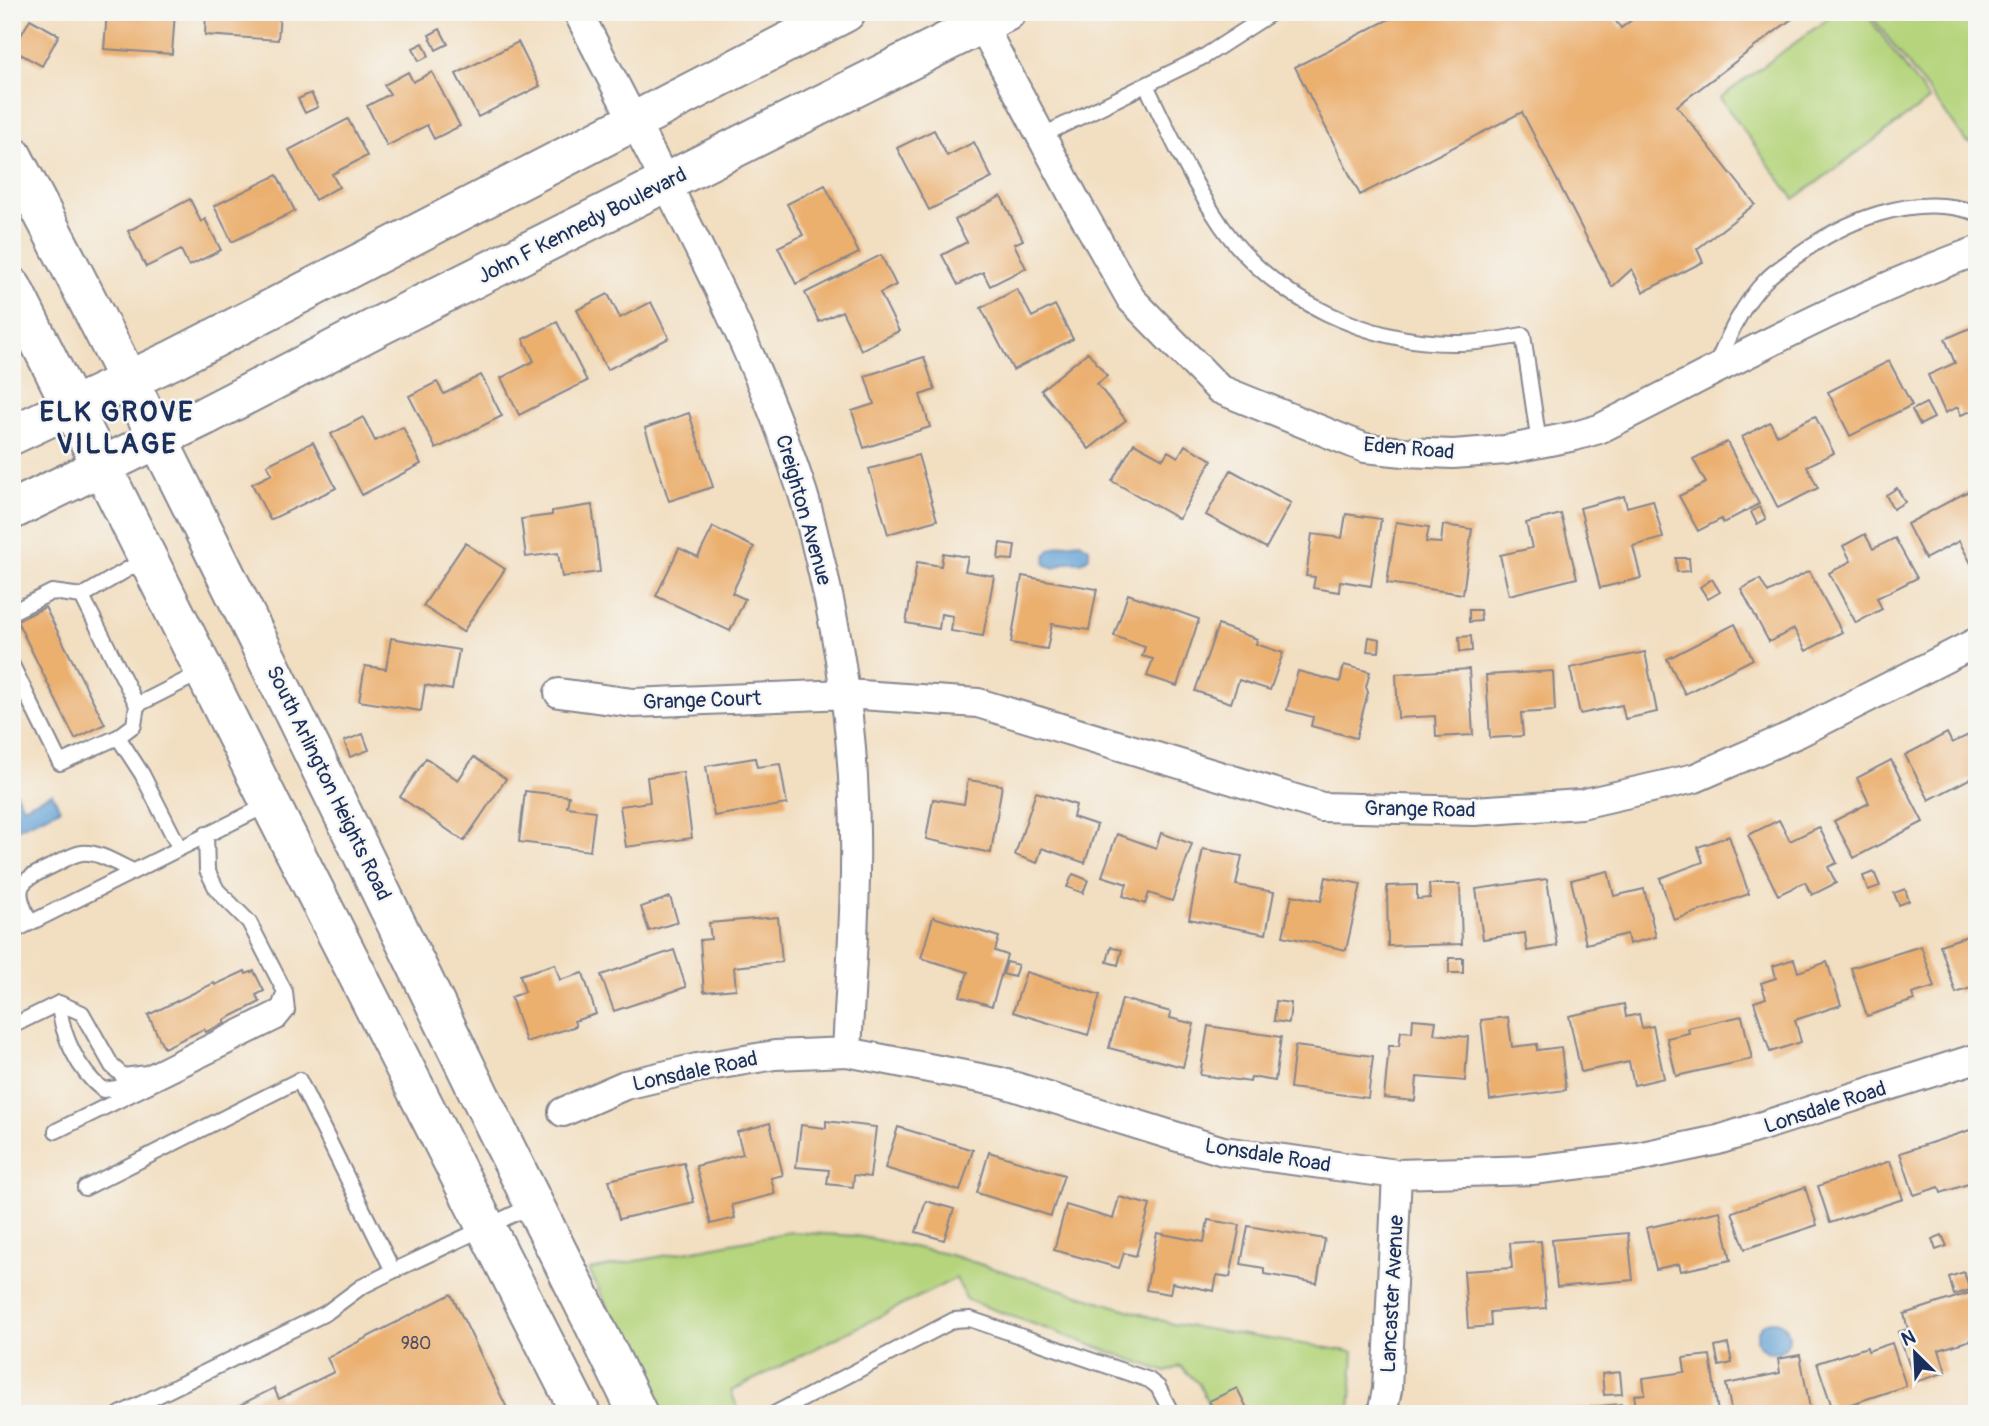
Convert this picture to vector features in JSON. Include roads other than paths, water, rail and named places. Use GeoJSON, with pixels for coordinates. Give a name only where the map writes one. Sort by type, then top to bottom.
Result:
{"type":"FeatureCollection","features":[{"type":"Feature","properties":{"kind":"main road"},"geometry":{"type":"LineString","coordinates":[[12,435],[128,381],[846,12]]}},
{"type":"Feature","properties":{"kind":"main road","name":"John F Kennedy Boulevard"},"geometry":{"type":"LineString","coordinates":[[12,510],[665,183],[988,16]]}},
{"type":"Feature","properties":{"kind":"main road","name":"South Arlington Heights Road"},"geometry":{"type":"LineString","coordinates":[[12,155],[158,439],[349,823],[638,1414]]}},
{"type":"Feature","properties":{"kind":"main road"},"geometry":{"type":"LineString","coordinates":[[12,287],[270,803],[581,1414]]}},
{"type":"Feature","properties":{"kind":"street","name":"Creighton Avenue"},"geometry":{"type":"LineString","coordinates":[[578,12],[761,378],[801,487],[830,600],[846,694],[854,799],[847,1052]]}},
{"type":"Feature","properties":{"kind":"street","name":"Eden Road"},"geometry":{"type":"LineString","coordinates":[[988,16],[1041,136],[1131,299],[1219,389],[1365,448],[1453,454],[1505,450],[1600,429],[1926,269],[1977,251]]}},
{"type":"Feature","properties":{"kind":"street","name":"Grange Road"},"geometry":{"type":"LineString","coordinates":[[846,694],[978,703],[1321,807],[1474,811],[1581,804],[1695,778],[1798,733],[1977,642]]}},
{"type":"Feature","properties":{"kind":"street","name":"Grange Court"},"geometry":{"type":"LineString","coordinates":[[559,693],[634,703],[846,694]]}},
{"type":"Feature","properties":{"kind":"street","name":"Lonsdale Road"},"geometry":{"type":"LineString","coordinates":[[563,1112],[625,1085],[697,1068],[775,1055],[847,1052],[1000,1082],[1223,1151],[1397,1174],[1532,1170],[1633,1158],[1718,1140],[1977,1058]]}},
{"type":"Feature","properties":{"kind":"street","name":"Lancaster Avenue"},"geometry":{"type":"LineString","coordinates":[[1382,1414],[1387,1390],[1397,1174]]}},
{"type":"Feature","properties":{"kind":"lane"},"geometry":{"type":"LineString","coordinates":[[1041,136],[1205,56],[1273,12]]}},
{"type":"Feature","properties":{"kind":"lane"},"geometry":{"type":"LineString","coordinates":[[1146,85],[1175,146],[1222,226],[1261,268],[1307,303],[1363,328],[1426,342],[1491,341],[1523,335],[1539,443]]}},
{"type":"Feature","properties":{"kind":"lane"},"geometry":{"type":"LineString","coordinates":[[1713,372],[1733,324],[1766,280],[1810,246],[1856,221],[1907,206],[1956,206],[1977,213]]}},
{"type":"Feature","properties":{"kind":"lane"},"geometry":{"type":"LineString","coordinates":[[12,612],[52,592],[82,596],[148,558]]}},
{"type":"Feature","properties":{"kind":"lane"},"geometry":{"type":"LineString","coordinates":[[12,665],[60,763],[118,737],[134,725],[137,705],[82,596]]}},
{"type":"Feature","properties":{"kind":"lane"},"geometry":{"type":"LineString","coordinates":[[137,705],[205,671]]}},
{"type":"Feature","properties":{"kind":"lane"},"geometry":{"type":"LineString","coordinates":[[118,737],[142,774],[179,847]]}},
{"type":"Feature","properties":{"kind":"lane"},"geometry":{"type":"LineString","coordinates":[[12,932],[270,803]]}},
{"type":"Feature","properties":{"kind":"lane"},"geometry":{"type":"LineString","coordinates":[[56,1131],[278,1022],[287,1011],[285,992],[249,922],[217,890],[207,870],[206,834]]}},
{"type":"Feature","properties":{"kind":"lane"},"geometry":{"type":"LineString","coordinates":[[30,923],[20,900],[20,889],[27,878],[81,853],[95,855],[133,871]]}},
{"type":"Feature","properties":{"kind":"lane"},"geometry":{"type":"LineString","coordinates":[[59,1003],[60,1023],[85,1073],[103,1090],[117,1088],[279,1007],[285,992]]}},
{"type":"Feature","properties":{"kind":"lane"},"geometry":{"type":"LineString","coordinates":[[59,1003],[82,1013],[112,1066],[123,1076],[147,1073]]}},
{"type":"Feature","properties":{"kind":"lane"},"geometry":{"type":"LineString","coordinates":[[12,1027],[59,1003]]}},
{"type":"Feature","properties":{"kind":"lane"},"geometry":{"type":"LineString","coordinates":[[85,1188],[299,1080],[393,1271]]}},
{"type":"Feature","properties":{"kind":"lane"},"geometry":{"type":"LineString","coordinates":[[120,1414],[326,1313],[361,1287],[534,1205]]}},
{"type":"Feature","properties":{"kind":"lane"},"geometry":{"type":"LineString","coordinates":[[774,1414],[954,1320],[970,1319],[1149,1380],[1158,1387],[1172,1414]]}},
{"type":"Feature","properties":{"kind":"water"},"geometry":{"type":"Polygon","coordinates":[[[1080,542],[1089,548],[1089,557],[1086,560],[1068,562],[1055,568],[1046,565],[1045,558],[1051,549],[1080,542]]]}},
{"type":"Feature","properties":{"kind":"water"},"geometry":{"type":"Polygon","coordinates":[[[12,785],[23,807],[52,793],[60,809],[12,831],[12,785]]]}},
{"type":"Feature","properties":{"kind":"water"},"geometry":{"type":"Polygon","coordinates":[[[1773,1321],[1784,1326],[1789,1337],[1784,1348],[1773,1353],[1762,1348],[1757,1337],[1762,1326],[1773,1321]]]}},
{"type":"Feature","properties":{"kind":"district","name":"ELK GROVE VILLAGE"},"geometry":{"type":"Point","coordinates":[117,427]}}]}
